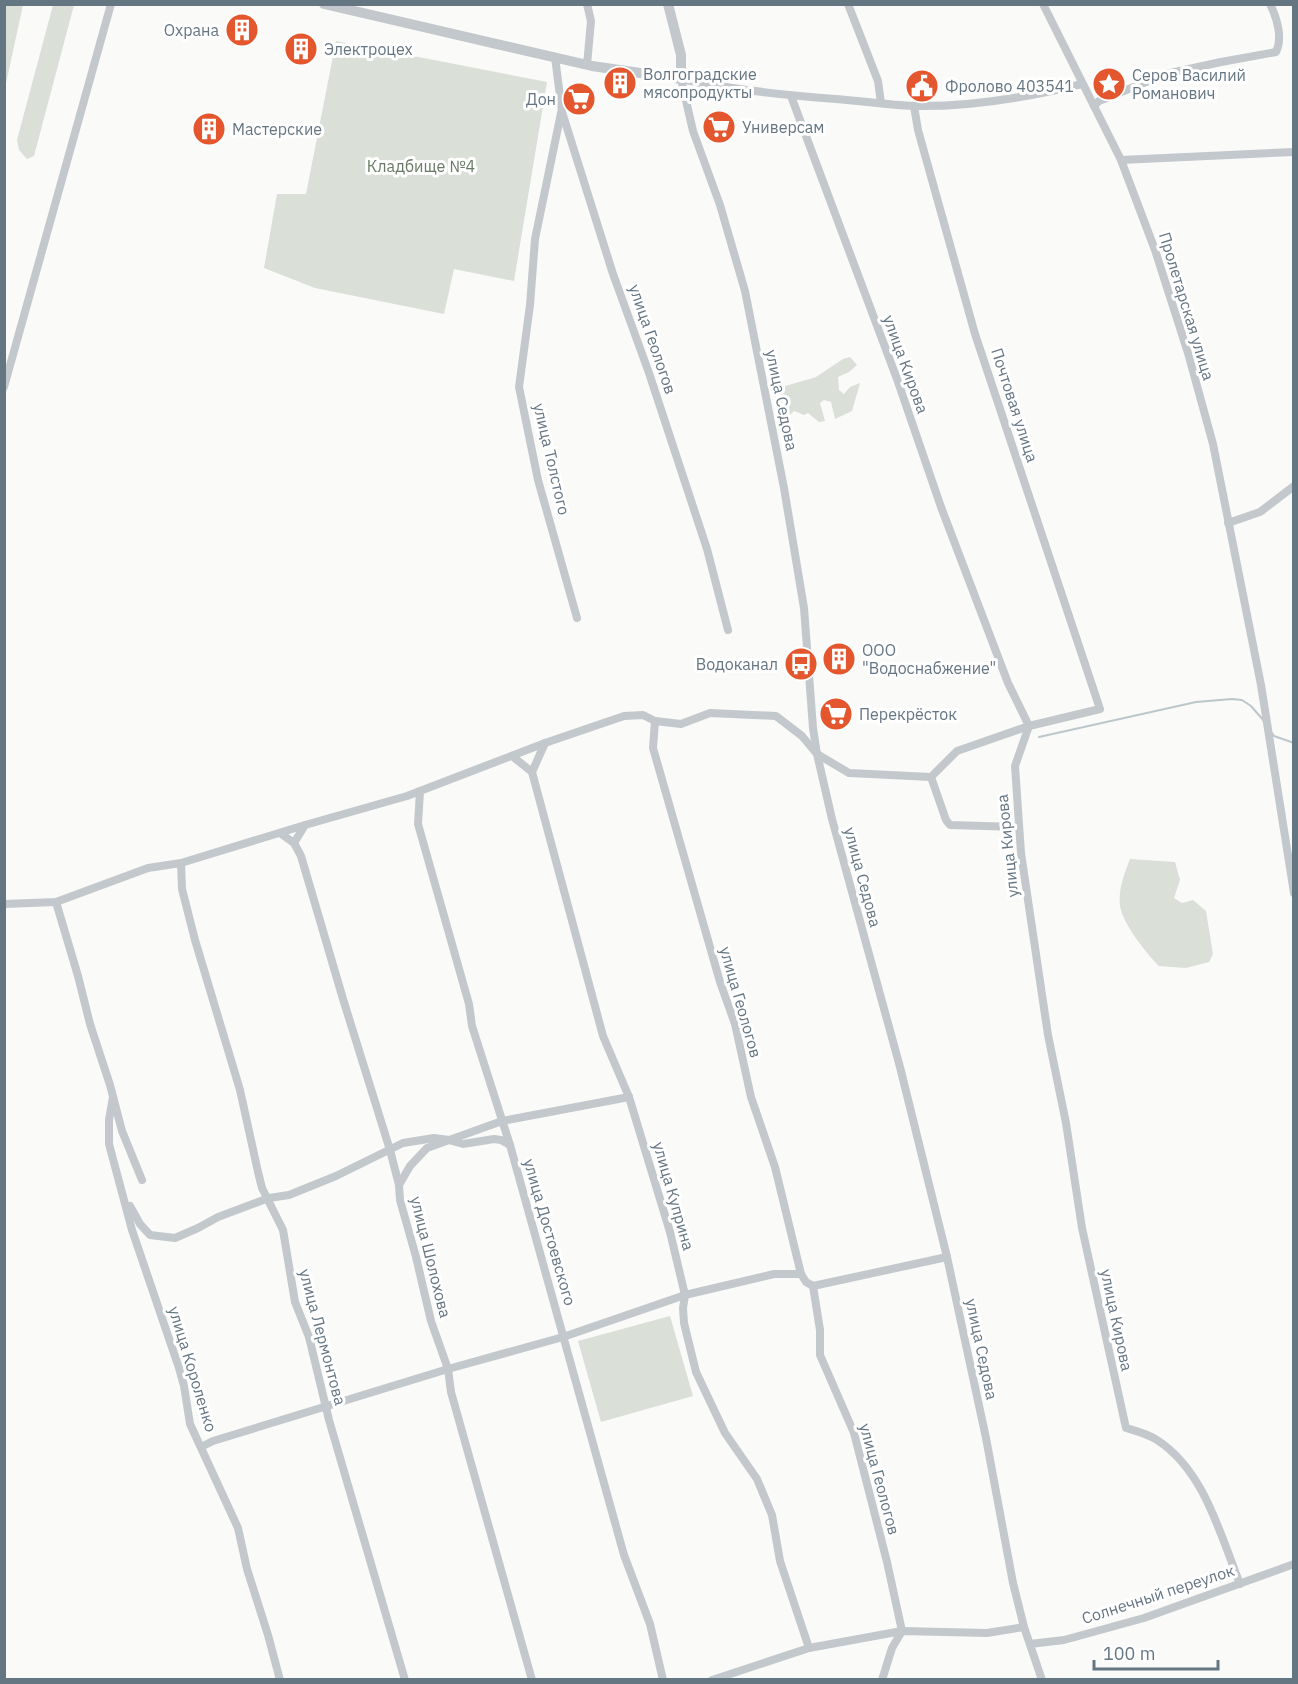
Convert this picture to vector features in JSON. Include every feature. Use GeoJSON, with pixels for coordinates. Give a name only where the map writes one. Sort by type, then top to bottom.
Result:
{"type":"FeatureCollection","features":[{"type":"Feature","properties":{"kind":"street"},"geometry":{"type":"LineString","coordinates":[[4,387],[111,4]]}},
{"type":"Feature","properties":{"kind":"street"},"geometry":{"type":"LineString","coordinates":[[324,4],[587,65],[681,78],[717,87],[791,96],[914,106],[979,102],[1048,92],[1082,84]]}},
{"type":"Feature","properties":{"kind":"street"},"geometry":{"type":"LineString","coordinates":[[587,4],[591,21],[587,65]]}},
{"type":"Feature","properties":{"kind":"street"},"geometry":{"type":"LineString","coordinates":[[668,4],[681,55],[681,78]]}},
{"type":"Feature","properties":{"kind":"street"},"geometry":{"type":"LineString","coordinates":[[848,4],[878,81],[882,102]]}},
{"type":"Feature","properties":{"kind":"street","name":"Пролетарская улица"},"geometry":{"type":"LineString","coordinates":[[1043,4],[1121,160],[1155,250],[1188,353],[1213,444],[1261,685],[1293,893]]}},
{"type":"Feature","properties":{"kind":"street"},"geometry":{"type":"LineString","coordinates":[[1094,106],[1099,101],[1166,74],[1276,52],[1279,46],[1278,24],[1270,4]]}},
{"type":"Feature","properties":{"kind":"street","name":"улица Геологов"},"geometry":{"type":"LineString","coordinates":[[555,57],[562,112],[606,252],[704,538],[728,630]]}},
{"type":"Feature","properties":{"kind":"street","name":"улица Седова"},"geometry":{"type":"LineString","coordinates":[[681,78],[693,131],[720,205],[745,291],[784,488],[804,608],[817,754],[832,819],[900,1067],[947,1257],[986,1438],[1013,1583],[1024,1628],[1042,1680]]}},
{"type":"Feature","properties":{"kind":"street","name":"улица Кирова"},"geometry":{"type":"LineString","coordinates":[[791,96],[897,378],[941,507],[1008,683],[1029,726],[1015,766],[1018,826],[1048,1035],[1066,1123],[1082,1228],[1126,1428],[1155,1438],[1170,1449],[1190,1473],[1206,1500],[1240,1584]]}},
{"type":"Feature","properties":{"kind":"street","name":"Почтовая улица"},"geometry":{"type":"LineString","coordinates":[[914,106],[918,130],[975,334],[1100,709],[1029,726]]}},
{"type":"Feature","properties":{"kind":"street","name":"улица Толстого"},"geometry":{"type":"LineString","coordinates":[[562,112],[535,239],[530,305],[519,387],[538,480],[577,618]]}},
{"type":"Feature","properties":{"kind":"street"},"geometry":{"type":"LineString","coordinates":[[1121,160],[1293,152]]}},
{"type":"Feature","properties":{"kind":"street"},"geometry":{"type":"LineString","coordinates":[[1228,523],[1260,512],[1293,486]]}},
{"type":"Feature","properties":{"kind":"street"},"geometry":{"type":"LineString","coordinates":[[4,904],[56,902],[148,868],[181,863],[420,791],[545,743],[624,716],[643,715],[655,721],[681,724],[710,713],[776,716],[802,736],[817,754],[849,773],[931,777],[957,751],[1029,726]]}},
{"type":"Feature","properties":{"kind":"street","name":"улица Геологов"},"geometry":{"type":"LineString","coordinates":[[655,721],[653,748],[720,982],[735,1024],[751,1097],[775,1167],[801,1274]]}},
{"type":"Feature","properties":{"kind":"street"},"geometry":{"type":"LineString","coordinates":[[802,736],[810,736],[813,728]]}},
{"type":"Feature","properties":{"kind":"street"},"geometry":{"type":"LineString","coordinates":[[512,756],[532,772],[545,743]]}},
{"type":"Feature","properties":{"kind":"street","name":"улица Куприна"},"geometry":{"type":"LineString","coordinates":[[532,772],[603,1036],[629,1097],[670,1232],[685,1295],[682,1308],[684,1323],[696,1372],[725,1433],[757,1479],[772,1515],[780,1561],[809,1648]]}},
{"type":"Feature","properties":{"kind":"street"},"geometry":{"type":"LineString","coordinates":[[931,777],[946,820],[950,825],[1018,826]]}},
{"type":"Feature","properties":{"kind":"street","name":"улица Достоевского"},"geometry":{"type":"LineString","coordinates":[[420,791],[418,824],[469,1004],[472,1026],[510,1145],[624,1555],[650,1624],[663,1680]]}},
{"type":"Feature","properties":{"kind":"street"},"geometry":{"type":"LineString","coordinates":[[280,833],[294,843],[305,825]]}},
{"type":"Feature","properties":{"kind":"street","name":"улица Шолохова"},"geometry":{"type":"LineString","coordinates":[[294,843],[301,856],[390,1150],[399,1185],[400,1200],[431,1321],[448,1370],[451,1392],[532,1680]]}},
{"type":"Feature","properties":{"kind":"street","name":"улица Лермонтова"},"geometry":{"type":"LineString","coordinates":[[181,863],[182,889],[240,1090],[262,1188],[269,1197],[283,1230],[295,1302],[309,1337],[329,1420],[405,1680]]}},
{"type":"Feature","properties":{"kind":"street","name":"улица Короленко"},"geometry":{"type":"LineString","coordinates":[[56,902],[122,1131],[142,1180]]}},
{"type":"Feature","properties":{"kind":"street","name":"улица Короленко"},"geometry":{"type":"LineString","coordinates":[[113,1097],[109,1120],[109,1144],[132,1230],[184,1386],[190,1424],[238,1528],[247,1569],[280,1680]]}},
{"type":"Feature","properties":{"kind":"street"},"geometry":{"type":"LineString","coordinates":[[399,1185],[410,1166],[427,1148],[502,1121],[629,1097]]}},
{"type":"Feature","properties":{"kind":"street"},"geometry":{"type":"LineString","coordinates":[[120,1183],[131,1210],[150,1235],[175,1238],[218,1217],[269,1197],[289,1195],[336,1176],[403,1143],[434,1138],[463,1144],[494,1139],[510,1145]]}},
{"type":"Feature","properties":{"kind":"street"},"geometry":{"type":"LineString","coordinates":[[201,1447],[213,1441],[326,1406],[563,1337],[685,1295],[774,1274],[801,1274],[806,1282],[813,1286],[947,1257]]}},
{"type":"Feature","properties":{"kind":"street","name":"улица Геологов"},"geometry":{"type":"LineString","coordinates":[[813,1286],[820,1330],[820,1355],[854,1433],[902,1631]]}},
{"type":"Feature","properties":{"kind":"street","name":"Солнечный переулок"},"geometry":{"type":"LineString","coordinates":[[1030,1644],[1064,1640],[1133,1621],[1293,1564]]}},
{"type":"Feature","properties":{"kind":"street"},"geometry":{"type":"LineString","coordinates":[[712,1680],[809,1648],[902,1631],[987,1633],[1024,1628]]}},
{"type":"Feature","properties":{"kind":"street"},"geometry":{"type":"LineString","coordinates":[[882,1680],[892,1648],[902,1631]]}},
{"type":"Feature","properties":{"kind":"green space"},"geometry":{"type":"Polygon","coordinates":[[[4,5],[23,5],[5,88],[4,5]]]}},
{"type":"Feature","properties":{"kind":"green space"},"geometry":{"type":"Polygon","coordinates":[[[53,5],[74,5],[34,156],[27,159],[19,150],[17,140],[53,5]]]}},
{"type":"Feature","properties":{"kind":"green space","name":"Кладбище №4"},"geometry":{"type":"Polygon","coordinates":[[[336,41],[547,82],[514,281],[454,269],[444,314],[315,288],[264,268],[277,194],[306,194],[336,41]]]}},
{"type":"Feature","properties":{"kind":"green space"},"geometry":{"type":"Polygon","coordinates":[[[850,357],[857,365],[838,377],[839,390],[844,394],[850,387],[860,383],[852,411],[835,419],[831,402],[824,400],[820,403],[825,421],[819,422],[808,413],[804,415],[794,411],[790,415],[784,412],[783,421],[775,399],[775,389],[816,377],[843,359],[850,357]]]}},
{"type":"Feature","properties":{"kind":"green space"},"geometry":{"type":"Polygon","coordinates":[[[1130,859],[1175,862],[1180,880],[1174,898],[1182,903],[1193,900],[1206,911],[1213,954],[1209,962],[1186,968],[1159,966],[1142,946],[1130,929],[1120,906],[1121,888],[1130,859]]]}},
{"type":"Feature","properties":{"kind":"green space"},"geometry":{"type":"Polygon","coordinates":[[[670,1316],[693,1396],[601,1422],[578,1341],[670,1316]]]}},
{"type":"Feature","properties":{"kind":"waterway"},"geometry":{"type":"LineString","coordinates":[[1039,737],[1196,702],[1232,699],[1242,700],[1251,706],[1264,721]]}},
{"type":"Feature","properties":{"kind":"waterway"},"geometry":{"type":"LineString","coordinates":[[1272,733],[1274,736],[1294,743]]}},
{"type":"Feature","properties":{"kind":"place","name":"Охрана"},"geometry":{"type":"Point","coordinates":[242,30]}},
{"type":"Feature","properties":{"kind":"place","name":"Электроцех"},"geometry":{"type":"Point","coordinates":[301,49]}},
{"type":"Feature","properties":{"kind":"place","name":"Волгоградские мясопродукты"},"geometry":{"type":"Point","coordinates":[620,83]}},
{"type":"Feature","properties":{"kind":"place","name":"Серов Василий Романович"},"geometry":{"type":"Point","coordinates":[1109,84]}},
{"type":"Feature","properties":{"kind":"place","name":"Фролово 403541"},"geometry":{"type":"Point","coordinates":[922,86]}},
{"type":"Feature","properties":{"kind":"place","name":"Дон"},"geometry":{"type":"Point","coordinates":[579,99]}},
{"type":"Feature","properties":{"kind":"place","name":"Универсам"},"geometry":{"type":"Point","coordinates":[719,127]}},
{"type":"Feature","properties":{"kind":"place","name":"Мастерские"},"geometry":{"type":"Point","coordinates":[209,129]}},
{"type":"Feature","properties":{"kind":"place","name":"ООО \"Водоснабжение\""},"geometry":{"type":"Point","coordinates":[839,659]}},
{"type":"Feature","properties":{"kind":"place","name":"Водоканал"},"geometry":{"type":"Point","coordinates":[801,664]}},
{"type":"Feature","properties":{"kind":"place","name":"Перекрёсток"},"geometry":{"type":"Point","coordinates":[836,714]}}]}
